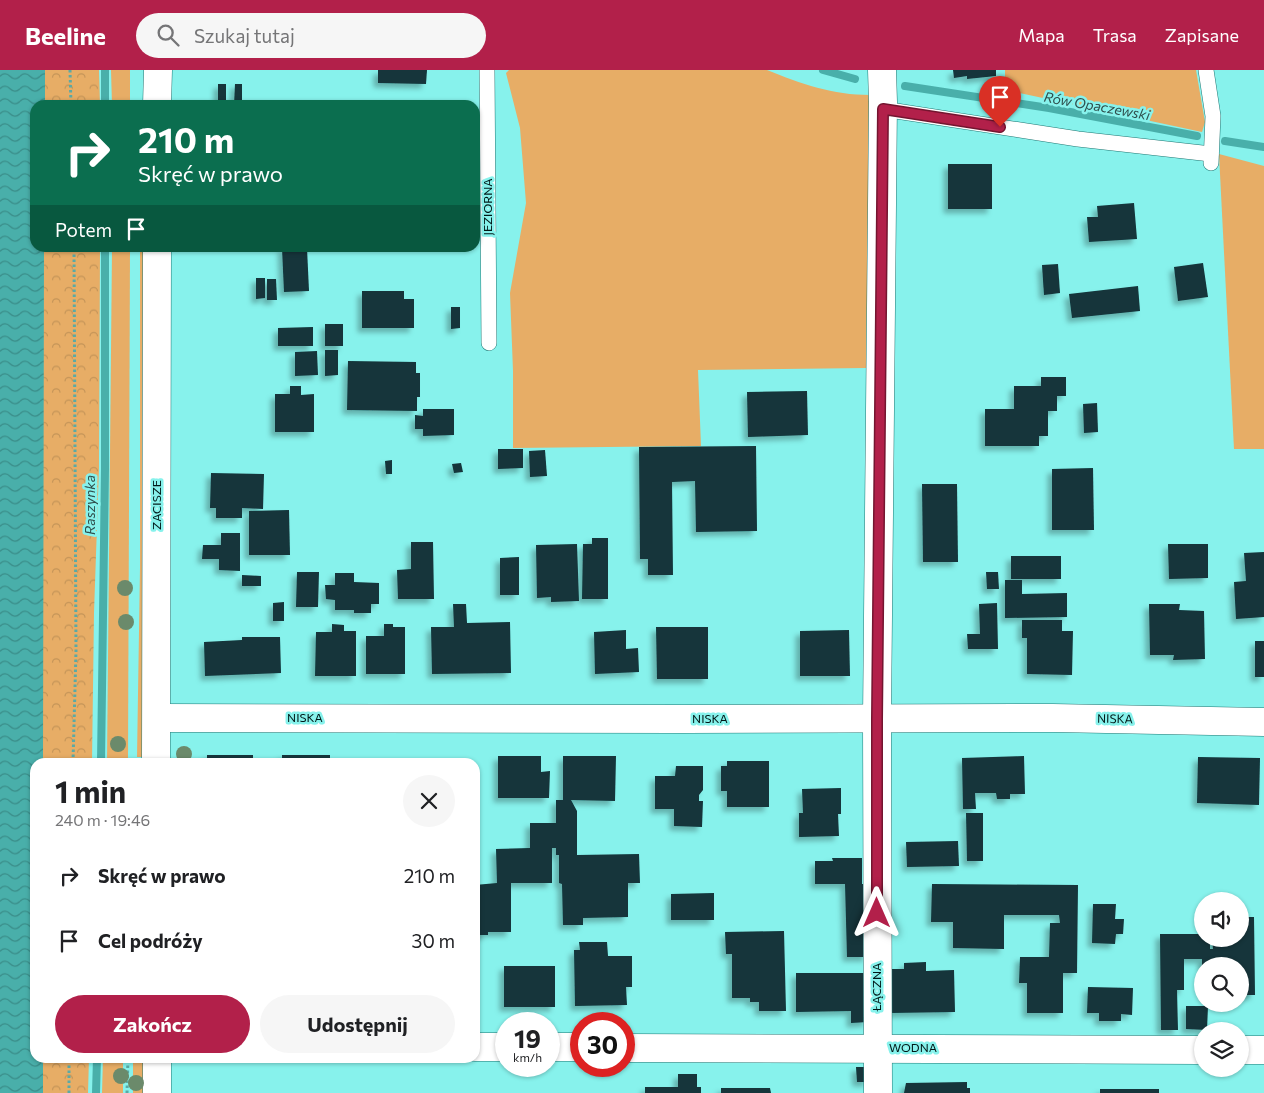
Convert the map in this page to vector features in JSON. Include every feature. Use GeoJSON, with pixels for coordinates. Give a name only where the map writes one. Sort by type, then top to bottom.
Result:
{"type":"FeatureCollection","features":[{"type":"Feature","properties":{"kind":"street"},"geometry":{"type":"LineString","coordinates":[[158,70],[158,100]]}},
{"type":"Feature","properties":{"kind":"street","name":"ŁĄCZNA"},"geometry":{"type":"LineString","coordinates":[[878,1093],[877,719],[882,70]]}},
{"type":"Feature","properties":{"kind":"street","name":"ZACISZE"},"geometry":{"type":"LineString","coordinates":[[156,758],[157,252]]}},
{"type":"Feature","properties":{"kind":"street","name":"NISKA"},"geometry":{"type":"LineString","coordinates":[[157,718],[1053,718],[1264,722]]}},
{"type":"Feature","properties":{"kind":"street"},"geometry":{"type":"LineString","coordinates":[[480,1047],[495,1047]]}},
{"type":"Feature","properties":{"kind":"street","name":"WODNA"},"geometry":{"type":"LineString","coordinates":[[635,1048],[1194,1050]]}},
{"type":"Feature","properties":{"kind":"street"},"geometry":{"type":"LineString","coordinates":[[1249,1050],[1264,1050]]}},
{"type":"Feature","properties":{"kind":"street"},"geometry":{"type":"LineString","coordinates":[[157,1063],[157,1093]]}},
{"type":"Feature","properties":{"kind":"lane","name":"JEZIORNA"},"geometry":{"type":"LineString","coordinates":[[487,70],[489,343]]}},
{"type":"Feature","properties":{"kind":"lane"},"geometry":{"type":"LineString","coordinates":[[883,105],[1078,139],[1211,159],[1213,116],[1206,70]]}},
{"type":"Feature","properties":{"kind":"path"},"geometry":{"type":"LineString","coordinates":[[70,70],[71,100]]}},
{"type":"Feature","properties":{"kind":"path"},"geometry":{"type":"LineString","coordinates":[[73,758],[76,651],[74,252]]}},
{"type":"Feature","properties":{"kind":"path"},"geometry":{"type":"LineString","coordinates":[[69,1063],[69,1093]]}},
{"type":"Feature","properties":{"kind":"path"},"geometry":{"type":"LineString","coordinates":[[127,1093],[128,1063]]}},
{"type":"Feature","properties":{"kind":"green space"},"geometry":{"type":"Polygon","coordinates":[[[0,70],[99,70],[100,100],[30,100],[30,252],[100,252],[99,468],[94,613],[92,758],[30,758],[30,1063],[89,1063],[88,1093],[0,1093],[0,70]]]}},
{"type":"Feature","properties":{"kind":"green space"},"geometry":{"type":"Polygon","coordinates":[[[111,70],[130,70],[130,100],[112,100],[111,70]]]}},
{"type":"Feature","properties":{"kind":"green space"},"geometry":{"type":"Polygon","coordinates":[[[509,70],[767,70],[817,88],[843,93],[870,95],[866,368],[698,370],[701,446],[513,448],[510,293],[526,203],[520,128],[506,73],[509,70]]]}},
{"type":"Feature","properties":{"kind":"green space"},"geometry":{"type":"Polygon","coordinates":[[[1005,70],[1196,70],[1205,122],[1202,132],[1005,90],[1005,70]]]}},
{"type":"Feature","properties":{"kind":"green space"},"geometry":{"type":"Polygon","coordinates":[[[1219,154],[1264,166],[1264,449],[1234,449],[1219,154]]]}},
{"type":"Feature","properties":{"kind":"green space"},"geometry":{"type":"Polygon","coordinates":[[[112,252],[130,252],[128,758],[107,758],[112,252]]]}},
{"type":"Feature","properties":{"kind":"green space"},"geometry":{"type":"Polygon","coordinates":[[[140,252],[146,252],[144,757],[137,757],[140,568],[140,252]]]}},
{"type":"Feature","properties":{"kind":"green space"},"geometry":{"type":"Polygon","coordinates":[[[103,1063],[123,1063],[123,1093],[102,1093],[103,1063]]]}},
{"type":"Feature","properties":{"kind":"green space"},"geometry":{"type":"Polygon","coordinates":[[[133,1063],[145,1063],[145,1093],[133,1093],[133,1063]]]}},
{"type":"Feature","properties":{"kind":"water"},"geometry":{"type":"Polygon","coordinates":[[[0,70],[45,70],[45,100],[30,100],[30,252],[44,252],[43,758],[30,758],[30,1063],[43,1063],[43,1093],[0,1093],[0,70]]]}},
{"type":"Feature","properties":{"kind":"building"},"geometry":{"type":"Polygon","coordinates":[[[378,70],[427,70],[426,84],[378,83],[378,70]]]}},
{"type":"Feature","properties":{"kind":"building"},"geometry":{"type":"Polygon","coordinates":[[[953,70],[996,70],[996,76],[967,79],[967,76],[954,78],[953,70]]]}},
{"type":"Feature","properties":{"kind":"building"},"geometry":{"type":"Polygon","coordinates":[[[218,84],[226,84],[226,100],[218,100],[218,84]]]}},
{"type":"Feature","properties":{"kind":"building"},"geometry":{"type":"Polygon","coordinates":[[[235,84],[242,84],[242,100],[234,100],[235,84]]]}},
{"type":"Feature","properties":{"kind":"building"},"geometry":{"type":"Polygon","coordinates":[[[948,164],[992,164],[992,209],[948,209],[948,164]]]}},
{"type":"Feature","properties":{"kind":"building"},"geometry":{"type":"Polygon","coordinates":[[[1134,203],[1137,239],[1089,242],[1087,217],[1098,217],[1097,206],[1134,203]]]}},
{"type":"Feature","properties":{"kind":"building"},"geometry":{"type":"Polygon","coordinates":[[[282,252],[307,252],[309,291],[284,292],[282,252]]]}},
{"type":"Feature","properties":{"kind":"building"},"geometry":{"type":"Polygon","coordinates":[[[1203,263],[1208,297],[1178,301],[1174,267],[1203,263]]]}},
{"type":"Feature","properties":{"kind":"building"},"geometry":{"type":"Polygon","coordinates":[[[1058,264],[1060,293],[1044,295],[1042,265],[1058,264]]]}},
{"type":"Feature","properties":{"kind":"building"},"geometry":{"type":"Polygon","coordinates":[[[256,278],[265,278],[265,298],[256,299],[256,278]]]}},
{"type":"Feature","properties":{"kind":"building"},"geometry":{"type":"Polygon","coordinates":[[[267,279],[276,279],[277,300],[267,300],[267,279]]]}},
{"type":"Feature","properties":{"kind":"building"},"geometry":{"type":"Polygon","coordinates":[[[1138,286],[1140,311],[1072,318],[1069,294],[1138,286]]]}},
{"type":"Feature","properties":{"kind":"building"},"geometry":{"type":"Polygon","coordinates":[[[362,291],[404,291],[404,299],[414,299],[414,328],[362,328],[362,291]]]}},
{"type":"Feature","properties":{"kind":"building"},"geometry":{"type":"Polygon","coordinates":[[[451,307],[460,307],[460,328],[451,329],[451,307]]]}},
{"type":"Feature","properties":{"kind":"building"},"geometry":{"type":"Polygon","coordinates":[[[325,324],[343,324],[343,346],[325,346],[325,324]]]}},
{"type":"Feature","properties":{"kind":"building"},"geometry":{"type":"Polygon","coordinates":[[[313,327],[313,346],[278,346],[278,328],[313,327]]]}},
{"type":"Feature","properties":{"kind":"building"},"geometry":{"type":"Polygon","coordinates":[[[325,350],[338,350],[338,375],[325,376],[325,350]]]}},
{"type":"Feature","properties":{"kind":"building"},"geometry":{"type":"Polygon","coordinates":[[[317,351],[318,375],[295,376],[295,352],[317,351]]]}},
{"type":"Feature","properties":{"kind":"building"},"geometry":{"type":"Polygon","coordinates":[[[348,361],[416,362],[416,373],[420,373],[420,397],[417,397],[417,411],[347,410],[348,361]]]}},
{"type":"Feature","properties":{"kind":"building"},"geometry":{"type":"Polygon","coordinates":[[[1041,377],[1066,377],[1066,396],[1057,396],[1057,411],[1048,411],[1048,436],[1039,436],[1039,446],[985,446],[985,409],[1014,409],[1014,386],[1041,386],[1041,377]]]}},
{"type":"Feature","properties":{"kind":"building"},"geometry":{"type":"Polygon","coordinates":[[[290,386],[301,386],[301,395],[314,394],[314,432],[275,432],[275,394],[290,394],[290,386]]]}},
{"type":"Feature","properties":{"kind":"building"},"geometry":{"type":"Polygon","coordinates":[[[807,391],[808,435],[748,437],[747,392],[807,391]]]}},
{"type":"Feature","properties":{"kind":"building"},"geometry":{"type":"Polygon","coordinates":[[[1097,403],[1098,432],[1084,433],[1083,404],[1097,403]]]}},
{"type":"Feature","properties":{"kind":"building"},"geometry":{"type":"Polygon","coordinates":[[[423,409],[454,409],[454,435],[423,436],[423,429],[415,429],[415,415],[423,416],[423,409]]]}},
{"type":"Feature","properties":{"kind":"building"},"geometry":{"type":"Polygon","coordinates":[[[756,446],[757,531],[696,532],[695,481],[672,482],[673,575],[648,575],[648,559],[640,559],[639,447],[756,446]]]}},
{"type":"Feature","properties":{"kind":"building"},"geometry":{"type":"Polygon","coordinates":[[[498,449],[523,449],[523,468],[498,469],[498,449]]]}},
{"type":"Feature","properties":{"kind":"building"},"geometry":{"type":"Polygon","coordinates":[[[545,450],[547,476],[530,477],[529,451],[545,450]]]}},
{"type":"Feature","properties":{"kind":"building"},"geometry":{"type":"Polygon","coordinates":[[[392,460],[392,474],[386,474],[385,461],[392,460]]]}},
{"type":"Feature","properties":{"kind":"building"},"geometry":{"type":"Polygon","coordinates":[[[461,463],[463,472],[454,473],[452,464],[461,463]]]}},
{"type":"Feature","properties":{"kind":"building"},"geometry":{"type":"Polygon","coordinates":[[[1093,468],[1094,530],[1052,530],[1052,469],[1093,468]]]}},
{"type":"Feature","properties":{"kind":"building"},"geometry":{"type":"Polygon","coordinates":[[[211,473],[264,474],[263,509],[242,508],[242,518],[216,518],[216,508],[210,508],[211,473]]]}},
{"type":"Feature","properties":{"kind":"building"},"geometry":{"type":"Polygon","coordinates":[[[922,484],[957,484],[958,562],[923,562],[922,484]]]}},
{"type":"Feature","properties":{"kind":"building"},"geometry":{"type":"Polygon","coordinates":[[[289,510],[290,555],[249,555],[249,511],[289,510]]]}},
{"type":"Feature","properties":{"kind":"building"},"geometry":{"type":"Polygon","coordinates":[[[221,533],[240,533],[240,571],[219,570],[219,559],[202,559],[203,545],[221,545],[221,533]]]}},
{"type":"Feature","properties":{"kind":"building"},"geometry":{"type":"Polygon","coordinates":[[[592,538],[608,538],[608,599],[582,599],[583,544],[592,544],[592,538]]]}},
{"type":"Feature","properties":{"kind":"building"},"geometry":{"type":"Polygon","coordinates":[[[411,542],[433,542],[434,599],[398,599],[397,570],[411,569],[411,542]]]}},
{"type":"Feature","properties":{"kind":"building"},"geometry":{"type":"Polygon","coordinates":[[[577,544],[579,601],[551,602],[551,597],[537,598],[536,545],[577,544]]]}},
{"type":"Feature","properties":{"kind":"building"},"geometry":{"type":"Polygon","coordinates":[[[1168,544],[1208,544],[1208,578],[1169,579],[1168,544]]]}},
{"type":"Feature","properties":{"kind":"building"},"geometry":{"type":"Polygon","coordinates":[[[1264,552],[1264,617],[1236,619],[1234,582],[1246,581],[1244,553],[1264,552]]]}},
{"type":"Feature","properties":{"kind":"building"},"geometry":{"type":"Polygon","coordinates":[[[1011,556],[1061,556],[1061,579],[1011,579],[1011,556]]]}},
{"type":"Feature","properties":{"kind":"building"},"geometry":{"type":"Polygon","coordinates":[[[519,557],[519,595],[500,595],[500,558],[519,557]]]}},
{"type":"Feature","properties":{"kind":"building"},"geometry":{"type":"Polygon","coordinates":[[[297,572],[319,572],[318,607],[296,607],[297,572]]]}},
{"type":"Feature","properties":{"kind":"building"},"geometry":{"type":"Polygon","coordinates":[[[986,572],[998,572],[999,589],[987,589],[986,572]]]}},
{"type":"Feature","properties":{"kind":"building"},"geometry":{"type":"Polygon","coordinates":[[[335,573],[354,573],[354,582],[379,583],[379,604],[371,604],[371,613],[354,613],[354,610],[335,610],[335,600],[326,599],[325,585],[335,585],[335,573]]]}},
{"type":"Feature","properties":{"kind":"building"},"geometry":{"type":"Polygon","coordinates":[[[242,575],[261,576],[261,586],[242,586],[242,575]]]}},
{"type":"Feature","properties":{"kind":"building"},"geometry":{"type":"Polygon","coordinates":[[[1005,580],[1022,580],[1022,594],[1067,593],[1067,617],[1005,618],[1005,580]]]}},
{"type":"Feature","properties":{"kind":"building"},"geometry":{"type":"Polygon","coordinates":[[[284,602],[284,621],[273,621],[273,603],[284,602]]]}},
{"type":"Feature","properties":{"kind":"building"},"geometry":{"type":"Polygon","coordinates":[[[997,603],[998,649],[968,649],[967,634],[980,634],[979,604],[997,603]]]}},
{"type":"Feature","properties":{"kind":"building"},"geometry":{"type":"Polygon","coordinates":[[[453,604],[466,604],[467,623],[510,622],[511,673],[432,674],[431,627],[454,627],[453,604]]]}},
{"type":"Feature","properties":{"kind":"building"},"geometry":{"type":"Polygon","coordinates":[[[1149,604],[1180,604],[1179,610],[1204,611],[1205,659],[1173,660],[1174,655],[1150,655],[1149,604]]]}},
{"type":"Feature","properties":{"kind":"building"},"geometry":{"type":"Polygon","coordinates":[[[1022,620],[1062,620],[1062,631],[1073,631],[1072,675],[1027,674],[1027,638],[1022,638],[1022,620]]]}},
{"type":"Feature","properties":{"kind":"building"},"geometry":{"type":"Polygon","coordinates":[[[332,624],[344,625],[344,631],[356,631],[356,676],[315,676],[316,632],[332,632],[332,624]]]}},
{"type":"Feature","properties":{"kind":"building"},"geometry":{"type":"Polygon","coordinates":[[[384,624],[393,624],[393,627],[405,627],[405,674],[366,674],[366,636],[384,636],[384,624]]]}},
{"type":"Feature","properties":{"kind":"building"},"geometry":{"type":"Polygon","coordinates":[[[656,627],[708,627],[708,679],[657,679],[656,627]]]}},
{"type":"Feature","properties":{"kind":"building"},"geometry":{"type":"Polygon","coordinates":[[[626,630],[626,649],[638,648],[639,672],[595,674],[594,632],[626,630]]]}},
{"type":"Feature","properties":{"kind":"building"},"geometry":{"type":"Polygon","coordinates":[[[849,630],[850,676],[800,676],[800,631],[849,630]]]}},
{"type":"Feature","properties":{"kind":"building"},"geometry":{"type":"Polygon","coordinates":[[[242,637],[280,637],[281,673],[205,676],[204,642],[242,640],[242,637]]]}},
{"type":"Feature","properties":{"kind":"building"},"geometry":{"type":"Polygon","coordinates":[[[1255,641],[1264,641],[1264,677],[1255,677],[1255,641]]]}},
{"type":"Feature","properties":{"kind":"building"},"geometry":{"type":"Polygon","coordinates":[[[207,755],[253,755],[253,758],[207,758],[207,755]]]}},
{"type":"Feature","properties":{"kind":"building"},"geometry":{"type":"Polygon","coordinates":[[[282,755],[330,755],[330,758],[282,758],[282,755]]]}},
{"type":"Feature","properties":{"kind":"building"},"geometry":{"type":"Polygon","coordinates":[[[498,756],[541,756],[541,772],[550,771],[549,798],[498,798],[498,756]]]}},
{"type":"Feature","properties":{"kind":"building"},"geometry":{"type":"Polygon","coordinates":[[[563,756],[616,756],[615,801],[571,800],[577,811],[577,855],[639,854],[640,883],[628,883],[628,917],[583,918],[583,925],[563,925],[562,884],[559,883],[559,855],[556,855],[556,848],[552,848],[552,883],[511,883],[511,932],[488,932],[488,935],[480,935],[480,885],[497,883],[496,849],[530,848],[530,823],[556,823],[556,800],[563,800],[563,756]]]}},
{"type":"Feature","properties":{"kind":"building"},"geometry":{"type":"Polygon","coordinates":[[[1024,756],[1025,794],[1010,794],[1010,799],[997,799],[996,793],[975,793],[976,809],[963,809],[962,758],[1024,756]]]}},
{"type":"Feature","properties":{"kind":"building"},"geometry":{"type":"Polygon","coordinates":[[[1198,757],[1260,758],[1259,805],[1197,803],[1198,757]]]}},
{"type":"Feature","properties":{"kind":"building"},"geometry":{"type":"Polygon","coordinates":[[[727,761],[769,761],[769,807],[727,807],[727,791],[721,791],[721,766],[727,766],[727,761]]]}},
{"type":"Feature","properties":{"kind":"building"},"geometry":{"type":"Polygon","coordinates":[[[676,766],[703,766],[703,790],[699,795],[699,801],[703,801],[702,827],[674,826],[674,809],[655,809],[655,776],[675,776],[676,766]]]}},
{"type":"Feature","properties":{"kind":"building"},"geometry":{"type":"Polygon","coordinates":[[[841,788],[841,814],[838,814],[839,836],[799,837],[799,813],[803,813],[802,789],[841,788]]]}},
{"type":"Feature","properties":{"kind":"building"},"geometry":{"type":"Polygon","coordinates":[[[966,813],[983,813],[983,861],[967,861],[966,813]]]}},
{"type":"Feature","properties":{"kind":"building"},"geometry":{"type":"Polygon","coordinates":[[[958,841],[959,866],[907,867],[906,842],[958,841]]]}},
{"type":"Feature","properties":{"kind":"building"},"geometry":{"type":"Polygon","coordinates":[[[832,858],[862,858],[862,884],[867,884],[868,957],[847,957],[845,884],[815,884],[815,861],[833,861],[832,858]]]}},
{"type":"Feature","properties":{"kind":"building"},"geometry":{"type":"Polygon","coordinates":[[[932,884],[1078,885],[1077,973],[1063,973],[1063,1013],[1027,1013],[1027,983],[1019,983],[1020,957],[1049,957],[1050,923],[1060,923],[1059,915],[1004,915],[1004,949],[953,948],[953,922],[931,922],[932,884]]]}},
{"type":"Feature","properties":{"kind":"building"},"geometry":{"type":"Polygon","coordinates":[[[714,893],[714,920],[671,920],[671,894],[714,893]]]}},
{"type":"Feature","properties":{"kind":"building"},"geometry":{"type":"Polygon","coordinates":[[[1093,904],[1116,904],[1115,919],[1124,919],[1123,934],[1116,934],[1115,944],[1092,943],[1093,904]]]}},
{"type":"Feature","properties":{"kind":"building"},"geometry":{"type":"Polygon","coordinates":[[[1249,917],[1254,917],[1255,995],[1249,995],[1249,957],[1194,957],[1194,959],[1184,959],[1184,990],[1177,990],[1178,1030],[1161,1030],[1160,934],[1194,934],[1194,947],[1210,947],[1210,949],[1213,949],[1213,947],[1249,947],[1249,917]]]}},
{"type":"Feature","properties":{"kind":"building"},"geometry":{"type":"Polygon","coordinates":[[[784,931],[786,1011],[759,1011],[759,1002],[750,1002],[750,998],[732,998],[732,954],[726,954],[725,932],[784,931]]]}},
{"type":"Feature","properties":{"kind":"building"},"geometry":{"type":"Polygon","coordinates":[[[579,942],[607,942],[608,956],[632,956],[632,987],[626,987],[627,1005],[575,1006],[574,950],[580,950],[579,942]]]}},
{"type":"Feature","properties":{"kind":"building"},"geometry":{"type":"Polygon","coordinates":[[[926,962],[926,971],[954,970],[955,1012],[890,1013],[889,969],[904,969],[904,963],[926,962]]]}},
{"type":"Feature","properties":{"kind":"building"},"geometry":{"type":"Polygon","coordinates":[[[504,966],[555,966],[555,1007],[504,1007],[504,966]]]}},
{"type":"Feature","properties":{"kind":"building"},"geometry":{"type":"Polygon","coordinates":[[[796,973],[867,973],[868,1022],[851,1023],[851,1011],[796,1012],[796,973]]]}},
{"type":"Feature","properties":{"kind":"building"},"geometry":{"type":"Polygon","coordinates":[[[1088,987],[1133,988],[1132,1015],[1121,1014],[1121,1021],[1099,1021],[1099,1013],[1087,1013],[1088,987]]]}},
{"type":"Feature","properties":{"kind":"building"},"geometry":{"type":"Polygon","coordinates":[[[1186,1006],[1194,1006],[1194,1012],[1208,1012],[1207,1022],[1194,1022],[1194,1029],[1186,1029],[1186,1006]]]}},
{"type":"Feature","properties":{"kind":"building"},"geometry":{"type":"Polygon","coordinates":[[[856,1067],[869,1067],[869,1082],[857,1082],[856,1067]]]}},
{"type":"Feature","properties":{"kind":"building"},"geometry":{"type":"Polygon","coordinates":[[[678,1074],[697,1074],[697,1087],[701,1087],[701,1093],[645,1093],[645,1087],[678,1087],[678,1074]]]}},
{"type":"Feature","properties":{"kind":"building"},"geometry":{"type":"Polygon","coordinates":[[[967,1082],[967,1088],[970,1088],[970,1093],[904,1093],[906,1083],[967,1082]]]}},
{"type":"Feature","properties":{"kind":"building"},"geometry":{"type":"Polygon","coordinates":[[[721,1088],[770,1088],[771,1093],[721,1093],[721,1088]]]}},
{"type":"Feature","properties":{"kind":"building"},"geometry":{"type":"Polygon","coordinates":[[[1100,1089],[1159,1089],[1159,1093],[1100,1093],[1100,1089]]]}},
{"type":"Feature","properties":{"kind":"waterway","name":"Raszynka"},"geometry":{"type":"LineString","coordinates":[[105,70],[105,100]]}},
{"type":"Feature","properties":{"kind":"waterway","name":"Rów Opaczewski"},"geometry":{"type":"LineString","coordinates":[[823,70],[855,79]]}},
{"type":"Feature","properties":{"kind":"waterway","name":"Rów Opaczewski"},"geometry":{"type":"LineString","coordinates":[[905,86],[1049,108],[1197,136]]}},
{"type":"Feature","properties":{"kind":"waterway","name":"Rów Opaczewski"},"geometry":{"type":"LineString","coordinates":[[1225,141],[1264,147]]}},
{"type":"Feature","properties":{"kind":"waterway","name":"Raszynka"},"geometry":{"type":"LineString","coordinates":[[101,758],[105,469],[105,252]]}},
{"type":"Feature","properties":{"kind":"waterway","name":"Raszynka"},"geometry":{"type":"LineString","coordinates":[[96,1093],[97,1063]]}},
{"type":"Feature","properties":{"kind":"route"},"geometry":{"type":"LineString","coordinates":[[877,913],[883,109],[1000,127]]}}]}
